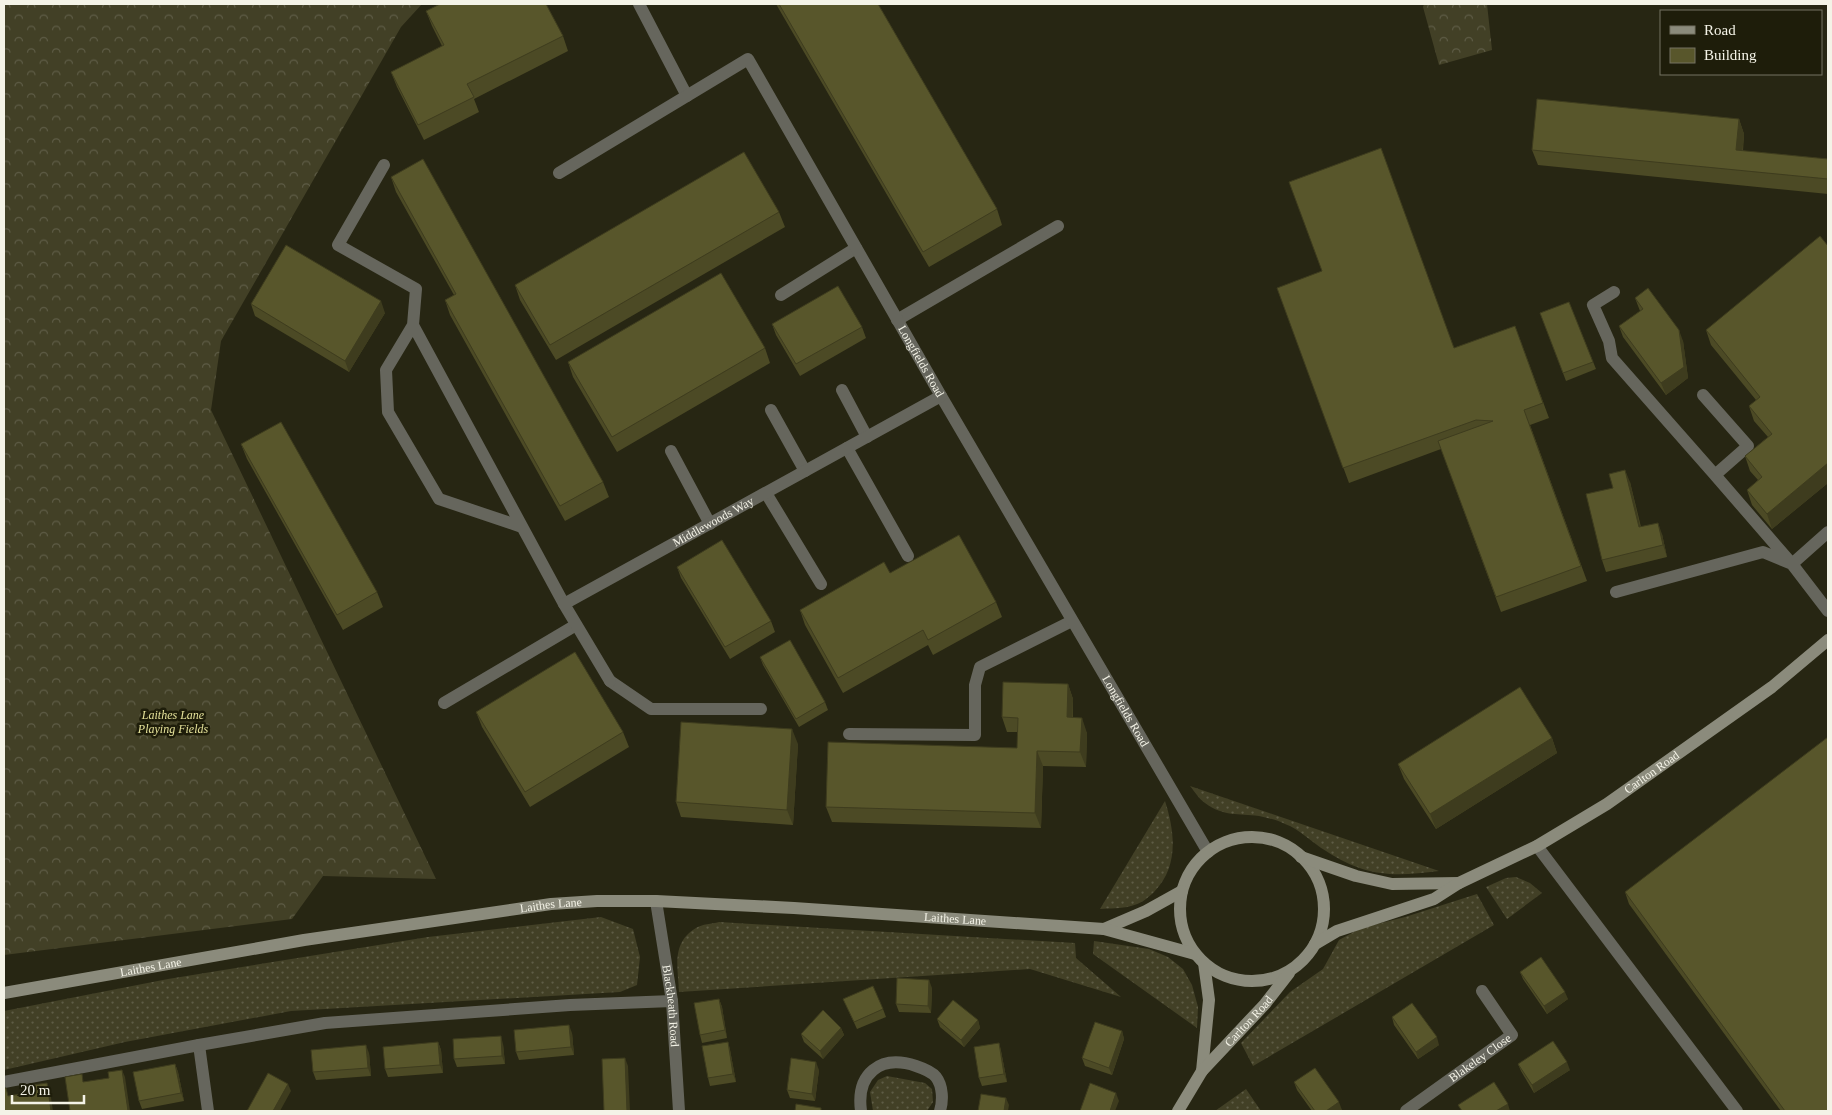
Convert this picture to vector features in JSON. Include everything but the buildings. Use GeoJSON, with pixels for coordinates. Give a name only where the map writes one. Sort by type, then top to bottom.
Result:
{"type":"FeatureCollection","features":[{"type":"Feature","properties":{"kind":"main road","name":"Carlton Road"},"geometry":{"type":"LineString","coordinates":[[1315,944],[1337,931],[1434,899],[1459,882],[1537,846],[1607,804],[1772,687],[1828,640]]}},
{"type":"Feature","properties":{"kind":"main road"},"geometry":{"type":"LineString","coordinates":[[1245,837],[1266,838],[1285,845],[1301,857],[1314,871],[1321,889],[1324,907],[1322,926],[1315,944],[1301,962],[1271,979],[1247,981],[1224,976],[1199,958],[1182,930],[1180,904],[1182,890],[1192,869],[1208,852],[1225,842],[1245,837]]}},
{"type":"Feature","properties":{"kind":"main road","name":"Carlton Road"},"geometry":{"type":"LineString","coordinates":[[1301,857],[1356,876],[1392,884],[1459,882]]}},
{"type":"Feature","properties":{"kind":"main road","name":"Laithes Lane"},"geometry":{"type":"LineString","coordinates":[[1104,928],[1146,910],[1182,890]]}},
{"type":"Feature","properties":{"kind":"main road","name":"Laithes Lane"},"geometry":{"type":"LineString","coordinates":[[4,993],[304,940],[552,904],[656,900],[1104,928],[1199,958]]}},
{"type":"Feature","properties":{"kind":"main road","name":"Carlton Road"},"geometry":{"type":"LineString","coordinates":[[1199,958],[1209,1000],[1202,1070]]}},
{"type":"Feature","properties":{"kind":"main road","name":"Carlton Road"},"geometry":{"type":"LineString","coordinates":[[1178,1111],[1202,1070],[1265,1004],[1292,968]]}},
{"type":"Feature","properties":{"kind":"street"},"geometry":{"type":"LineString","coordinates":[[639,4],[687,96]]}},
{"type":"Feature","properties":{"kind":"street","name":"Longfields Road"},"geometry":{"type":"LineString","coordinates":[[559,173],[748,59],[941,396],[1208,852]]}},
{"type":"Feature","properties":{"kind":"street"},"geometry":{"type":"LineString","coordinates":[[384,164],[338,244],[416,289],[413,324],[386,370],[388,412],[439,499],[522,526]]}},
{"type":"Feature","properties":{"kind":"street"},"geometry":{"type":"LineString","coordinates":[[897,320],[1058,226]]}},
{"type":"Feature","properties":{"kind":"street"},"geometry":{"type":"LineString","coordinates":[[781,295],[856,248]]}},
{"type":"Feature","properties":{"kind":"street"},"geometry":{"type":"LineString","coordinates":[[1614,292],[1593,305],[1609,341],[1612,358],[1792,564],[1828,612]]}},
{"type":"Feature","properties":{"kind":"street"},"geometry":{"type":"LineString","coordinates":[[413,324],[564,604],[610,680],[651,708],[761,709]]}},
{"type":"Feature","properties":{"kind":"street"},"geometry":{"type":"LineString","coordinates":[[842,390],[867,437]]}},
{"type":"Feature","properties":{"kind":"street"},"geometry":{"type":"LineString","coordinates":[[1703,395],[1748,446],[1715,474]]}},
{"type":"Feature","properties":{"kind":"street","name":"Middlewoods Way"},"geometry":{"type":"LineString","coordinates":[[564,604],[941,396]]}},
{"type":"Feature","properties":{"kind":"street"},"geometry":{"type":"LineString","coordinates":[[771,410],[804,471]]}},
{"type":"Feature","properties":{"kind":"street"},"geometry":{"type":"LineString","coordinates":[[847,448],[908,556]]}},
{"type":"Feature","properties":{"kind":"street"},"geometry":{"type":"LineString","coordinates":[[670,450],[710,524]]}},
{"type":"Feature","properties":{"kind":"street"},"geometry":{"type":"LineString","coordinates":[[766,492],[821,584]]}},
{"type":"Feature","properties":{"kind":"street"},"geometry":{"type":"LineString","coordinates":[[1792,564],[1828,532]]}},
{"type":"Feature","properties":{"kind":"street"},"geometry":{"type":"LineString","coordinates":[[1616,592],[1763,552],[1792,564]]}},
{"type":"Feature","properties":{"kind":"street"},"geometry":{"type":"LineString","coordinates":[[849,734],[975,735],[976,685],[980,667],[1072,621]]}},
{"type":"Feature","properties":{"kind":"street"},"geometry":{"type":"LineString","coordinates":[[444,702],[576,625]]}},
{"type":"Feature","properties":{"kind":"street"},"geometry":{"type":"LineString","coordinates":[[1537,846],[1737,1111]]}},
{"type":"Feature","properties":{"kind":"street","name":"Blackheath Road"},"geometry":{"type":"LineString","coordinates":[[656,900],[672,1001],[679,1111]]}},
{"type":"Feature","properties":{"kind":"street","name":"Blakeley Close"},"geometry":{"type":"LineString","coordinates":[[1406,1111],[1512,1035],[1482,990]]}},
{"type":"Feature","properties":{"kind":"street"},"geometry":{"type":"LineString","coordinates":[[4,1082],[325,1023],[570,1005],[672,1001]]}},
{"type":"Feature","properties":{"kind":"street"},"geometry":{"type":"LineString","coordinates":[[199,1045],[208,1111]]}},
{"type":"Feature","properties":{"kind":"street"},"geometry":{"type":"LineString","coordinates":[[861,1111],[862,1084],[873,1070],[885,1063],[904,1062],[922,1068],[936,1077],[942,1093],[940,1111]]}},
{"type":"Feature","properties":{"kind":"green space","name":"Laithes Lane Playing Fields"},"geometry":{"type":"Polygon","coordinates":[[[4,4],[422,4],[401,27],[221,341],[211,410],[436,879],[323,876],[292,919],[4,955],[4,4]]]}},
{"type":"Feature","properties":{"kind":"green space"},"geometry":{"type":"Polygon","coordinates":[[[1424,4],[1487,4],[1492,50],[1439,65],[1423,7],[1424,4]]]}},
{"type":"Feature","properties":{"kind":"green space"},"geometry":{"type":"Polygon","coordinates":[[[1190,786],[1439,871],[1394,874],[1380,873],[1354,866],[1321,848],[1296,829],[1282,823],[1259,816],[1218,811],[1201,800],[1190,786]]]}},
{"type":"Feature","properties":{"kind":"green space"},"geometry":{"type":"Polygon","coordinates":[[[1165,801],[1173,837],[1173,849],[1168,872],[1162,882],[1151,895],[1137,904],[1123,908],[1100,909],[1165,801]]]}},
{"type":"Feature","properties":{"kind":"green space"},"geometry":{"type":"Polygon","coordinates":[[[1516,877],[1530,883],[1542,893],[1507,919],[1486,887],[1506,878],[1516,877]]]}},
{"type":"Feature","properties":{"kind":"green space"},"geometry":{"type":"Polygon","coordinates":[[[1477,894],[1494,925],[1253,1066],[1241,1043],[1290,992],[1323,969],[1339,940],[1361,928],[1405,917],[1477,894]]]}},
{"type":"Feature","properties":{"kind":"green space"},"geometry":{"type":"Polygon","coordinates":[[[601,917],[633,929],[640,957],[637,985],[620,992],[291,1011],[125,1042],[4,1070],[4,1011],[168,979],[428,937],[601,917]]]}},
{"type":"Feature","properties":{"kind":"green space"},"geometry":{"type":"Polygon","coordinates":[[[719,922],[1075,943],[1076,958],[1121,997],[1030,969],[679,992],[677,965],[679,948],[683,941],[688,934],[698,927],[719,922]]]}},
{"type":"Feature","properties":{"kind":"green space"},"geometry":{"type":"Polygon","coordinates":[[[1094,941],[1149,949],[1168,957],[1183,969],[1192,985],[1198,1007],[1197,1028],[1093,954],[1094,941]]]}},
{"type":"Feature","properties":{"kind":"green space"},"geometry":{"type":"Polygon","coordinates":[[[887,1076],[925,1083],[932,1089],[933,1102],[927,1111],[873,1111],[870,1092],[878,1080],[887,1076]]]}},
{"type":"Feature","properties":{"kind":"green space"},"geometry":{"type":"Polygon","coordinates":[[[1246,1089],[1261,1111],[1215,1111],[1246,1089]]]}}]}
